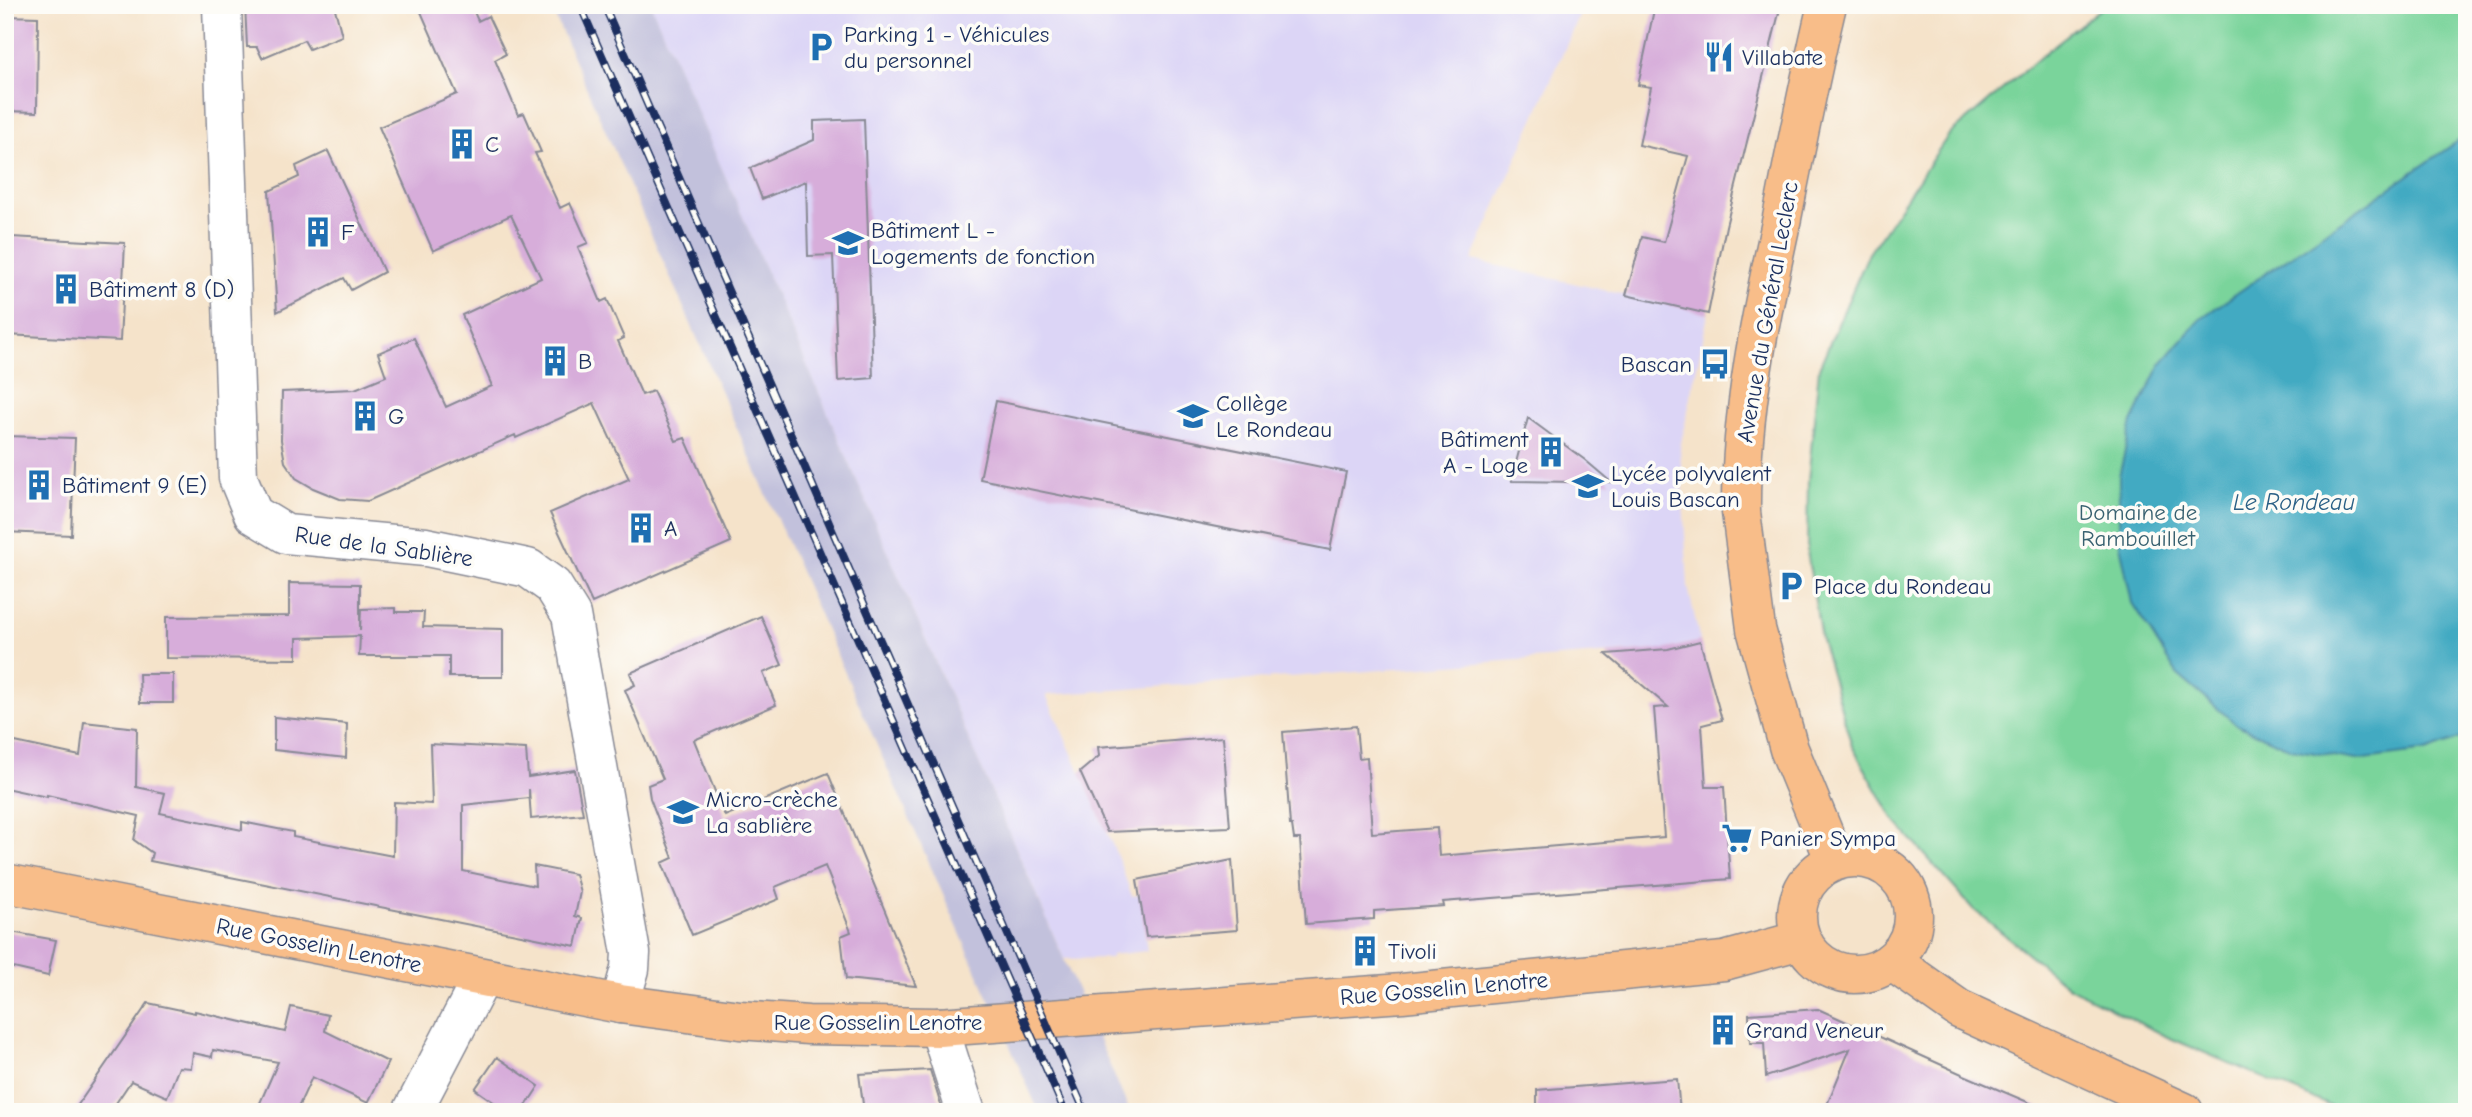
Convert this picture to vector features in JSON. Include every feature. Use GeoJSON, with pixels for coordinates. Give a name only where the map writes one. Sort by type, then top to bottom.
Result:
{"type":"FeatureCollection","features":[{"type":"Feature","properties":{"kind":"main road","name":"Avenue du Général Leclerc"},"geometry":{"type":"LineString","coordinates":[[1827,5],[1772,264],[1751,380],[1742,456],[1741,503],[1756,629],[1789,748],[1835,861]]}},
{"type":"Feature","properties":{"kind":"main road"},"geometry":{"type":"LineString","coordinates":[[1856,858],[1874,861],[1891,870],[1904,885],[1912,903],[1908,940],[1882,968],[1864,974],[1845,974],[1826,968],[1811,955],[1801,940],[1796,920],[1798,901],[1806,884],[1819,870],[1835,861],[1856,858]]}},
{"type":"Feature","properties":{"kind":"main road","name":"Rue Gosselin Lenotre"},"geometry":{"type":"LineString","coordinates":[[5,883],[620,1004],[740,1020],[808,1025],[939,1027],[1402,993],[1724,961],[1801,940]]}},
{"type":"Feature","properties":{"kind":"main road"},"geometry":{"type":"LineString","coordinates":[[1891,961],[1959,1009],[2184,1112]]}},
{"type":"Feature","properties":{"kind":"street","name":"Rue de la Sablière"},"geometry":{"type":"LineString","coordinates":[[222,5],[238,478],[253,514],[286,534],[426,547],[527,568],[553,586],[570,615],[631,953],[630,969],[620,1004]]}},
{"type":"Feature","properties":{"kind":"street"},"geometry":{"type":"LineString","coordinates":[[412,1112],[482,978]]}},
{"type":"Feature","properties":{"kind":"street"},"geometry":{"type":"LineString","coordinates":[[939,1027],[966,1112]]}},
{"type":"Feature","properties":{"kind":"shaded area"},"geometry":{"type":"Polygon","coordinates":[[[550,5],[651,5],[1130,1112],[1039,1112],[550,5]]]}},
{"type":"Feature","properties":{"kind":"shaded area"},"geometry":{"type":"Polygon","coordinates":[[[651,5],[1584,5],[1472,260],[1708,314],[1680,448],[1688,587],[1700,641],[1668,649],[1046,695],[1117,855],[1132,896],[1140,895],[1147,951],[1111,955],[1111,958],[1064,959],[651,5]]]}},
{"type":"Feature","properties":{"kind":"green space","name":"Domaine de Rambouillet"},"geometry":{"type":"Polygon","coordinates":[[[2105,5],[2467,5],[2467,1112],[2344,1112],[2163,1035],[2069,987],[1973,909],[1894,820],[1852,746],[1821,639],[1807,551],[1808,481],[1819,368],[1868,255],[1948,136],[2105,5]]]}},
{"type":"Feature","properties":{"kind":"water","name":"Le Rondeau"},"geometry":{"type":"Polygon","coordinates":[[[2467,135],[2467,736],[2426,751],[2357,760],[2291,749],[2237,725],[2177,674],[2132,603],[2119,540],[2119,476],[2132,422],[2161,364],[2201,318],[2467,135]]]}},
{"type":"Feature","properties":{"kind":"building"},"geometry":{"type":"Polygon","coordinates":[[[245,5],[334,5],[342,36],[309,49],[304,40],[262,58],[257,47],[247,47],[245,5]]]}},
{"type":"Feature","properties":{"kind":"building"},"geometry":{"type":"Polygon","coordinates":[[[418,5],[471,5],[478,21],[488,16],[506,54],[495,60],[518,115],[524,113],[541,152],[535,153],[560,208],[570,203],[588,243],[578,247],[601,302],[607,299],[624,338],[618,341],[642,395],[653,391],[676,441],[685,438],[731,542],[592,603],[550,513],[629,479],[594,403],[368,501],[340,499],[313,488],[296,478],[285,462],[281,440],[282,392],[355,389],[386,376],[378,353],[414,338],[446,407],[492,386],[462,315],[541,278],[511,215],[433,251],[379,127],[457,94],[418,5]]]}},
{"type":"Feature","properties":{"kind":"building"},"geometry":{"type":"Polygon","coordinates":[[[1655,5],[1781,5],[1726,226],[1708,314],[1626,295],[1642,237],[1664,242],[1688,156],[1639,145],[1651,87],[1638,85],[1655,5]]]}},
{"type":"Feature","properties":{"kind":"building"},"geometry":{"type":"Polygon","coordinates":[[[5,16],[38,17],[37,112],[5,111],[5,16]]]}},
{"type":"Feature","properties":{"kind":"building"},"geometry":{"type":"Polygon","coordinates":[[[864,119],[873,378],[838,381],[833,255],[808,256],[806,181],[762,199],[750,168],[814,140],[814,121],[864,119]]]}},
{"type":"Feature","properties":{"kind":"building","name":"F"},"geometry":{"type":"Polygon","coordinates":[[[328,151],[384,272],[351,290],[344,278],[277,312],[269,191],[299,177],[296,166],[328,151]]]}},
{"type":"Feature","properties":{"kind":"building","name":"Bâtiment 8 (D)"},"geometry":{"type":"Polygon","coordinates":[[[11,237],[125,243],[120,341],[7,335],[11,237]]]}},
{"type":"Feature","properties":{"kind":"building"},"geometry":{"type":"Polygon","coordinates":[[[996,401],[1346,472],[1330,550],[980,479],[996,401]]]}},
{"type":"Feature","properties":{"kind":"building","name":"Bâtiment A - Loge"},"geometry":{"type":"Polygon","coordinates":[[[1528,418],[1585,460],[1611,482],[1511,481],[1528,418]]]}},
{"type":"Feature","properties":{"kind":"building","name":"Bâtiment 9 (E)"},"geometry":{"type":"Polygon","coordinates":[[[5,436],[75,438],[71,535],[5,532],[5,436]]]}},
{"type":"Feature","properties":{"kind":"building"},"geometry":{"type":"Polygon","coordinates":[[[289,583],[360,584],[360,630],[361,609],[396,608],[396,612],[424,612],[423,627],[503,629],[503,677],[449,677],[449,656],[359,656],[360,636],[297,638],[297,659],[166,658],[166,617],[289,616],[289,583]]]}},
{"type":"Feature","properties":{"kind":"building"},"geometry":{"type":"Polygon","coordinates":[[[761,616],[782,665],[763,673],[776,705],[694,740],[725,816],[828,773],[916,986],[846,979],[841,936],[851,932],[825,866],[775,887],[779,899],[692,935],[662,863],[673,858],[650,798],[648,785],[663,779],[625,690],[635,685],[630,673],[761,616]]]}},
{"type":"Feature","properties":{"kind":"building"},"geometry":{"type":"Polygon","coordinates":[[[1700,641],[1722,720],[1702,725],[1706,787],[1724,787],[1730,879],[1443,902],[1444,906],[1374,911],[1374,919],[1306,924],[1300,839],[1294,839],[1290,825],[1283,732],[1356,726],[1359,758],[1367,757],[1372,833],[1437,828],[1439,856],[1664,837],[1654,708],[1668,707],[1606,654],[1668,649],[1700,641]]]}},
{"type":"Feature","properties":{"kind":"building"},"geometry":{"type":"Polygon","coordinates":[[[139,674],[173,674],[173,703],[140,703],[139,674]]]}},
{"type":"Feature","properties":{"kind":"building"},"geometry":{"type":"Polygon","coordinates":[[[274,717],[347,724],[346,758],[274,750],[274,717]]]}},
{"type":"Feature","properties":{"kind":"building"},"geometry":{"type":"Polygon","coordinates":[[[84,722],[137,728],[136,787],[165,793],[160,813],[242,830],[242,822],[293,832],[293,837],[393,856],[394,802],[432,804],[430,744],[526,749],[528,777],[575,770],[583,814],[531,819],[529,789],[529,798],[463,805],[463,871],[535,886],[534,866],[575,874],[580,892],[575,916],[582,918],[576,946],[150,861],[152,853],[134,840],[139,816],[5,788],[5,752],[12,753],[15,742],[80,756],[84,722]]]}},
{"type":"Feature","properties":{"kind":"building"},"geometry":{"type":"Polygon","coordinates":[[[1223,737],[1230,827],[1107,832],[1080,772],[1099,756],[1098,747],[1223,737]]]}},
{"type":"Feature","properties":{"kind":"building"},"geometry":{"type":"Polygon","coordinates":[[[1232,860],[1237,930],[1146,937],[1137,880],[1232,860]]]}},
{"type":"Feature","properties":{"kind":"building"},"geometry":{"type":"Polygon","coordinates":[[[5,931],[56,940],[48,976],[5,966],[5,931]]]}},
{"type":"Feature","properties":{"kind":"building"},"geometry":{"type":"Polygon","coordinates":[[[148,1003],[285,1032],[291,1007],[328,1015],[325,1031],[388,1062],[368,1103],[312,1077],[296,1112],[256,1112],[278,1062],[213,1050],[212,1057],[193,1053],[191,1068],[179,1067],[167,1097],[131,1081],[110,1112],[73,1112],[148,1003]]]}},
{"type":"Feature","properties":{"kind":"building"},"geometry":{"type":"Polygon","coordinates":[[[1818,1009],[2051,1112],[1824,1112],[1850,1049],[1766,1077],[1764,1043],[1750,1043],[1749,1014],[1818,1009]]]}},
{"type":"Feature","properties":{"kind":"building"},"geometry":{"type":"Polygon","coordinates":[[[497,1057],[539,1086],[522,1112],[508,1112],[475,1089],[497,1057]]]}},
{"type":"Feature","properties":{"kind":"building"},"geometry":{"type":"Polygon","coordinates":[[[930,1070],[943,1112],[864,1112],[859,1074],[930,1070]]]}},
{"type":"Feature","properties":{"kind":"building"},"geometry":{"type":"Polygon","coordinates":[[[1677,1079],[1680,1112],[1537,1112],[1537,1090],[1677,1079]]]}},
{"type":"Feature","properties":{"kind":"railway"},"geometry":{"type":"LineString","coordinates":[[580,5],[1065,1112]]}},
{"type":"Feature","properties":{"kind":"railway"},"geometry":{"type":"LineString","coordinates":[[604,5],[1085,1112]]}},
{"type":"Feature","properties":{"kind":"place","name":"Parking 1 - Véhicules du personnel"},"geometry":{"type":"Point","coordinates":[821,47]}},
{"type":"Feature","properties":{"kind":"place","name":"Villabate"},"geometry":{"type":"Point","coordinates":[1719,57]}},
{"type":"Feature","properties":{"kind":"place","name":"C"},"geometry":{"type":"Point","coordinates":[462,144]}},
{"type":"Feature","properties":{"kind":"place","name":"F"},"geometry":{"type":"Point","coordinates":[318,232]}},
{"type":"Feature","properties":{"kind":"place","name":"Bâtiment L - Logements de fonction"},"geometry":{"type":"Point","coordinates":[848,243]}},
{"type":"Feature","properties":{"kind":"place","name":"Bâtiment 8 (D)"},"geometry":{"type":"Point","coordinates":[66,289]}},
{"type":"Feature","properties":{"kind":"place","name":"B"},"geometry":{"type":"Point","coordinates":[555,361]}},
{"type":"Feature","properties":{"kind":"place","name":"Bascan"},"geometry":{"type":"Point","coordinates":[1715,364]}},
{"type":"Feature","properties":{"kind":"place","name":"G"},"geometry":{"type":"Point","coordinates":[365,416]}},
{"type":"Feature","properties":{"kind":"place","name":"Collège Le Rondeau"},"geometry":{"type":"Point","coordinates":[1193,416]}},
{"type":"Feature","properties":{"kind":"place","name":"Bâtiment A - Loge"},"geometry":{"type":"Point","coordinates":[1551,452]}},
{"type":"Feature","properties":{"kind":"place","name":"Bâtiment 9 (E)"},"geometry":{"type":"Point","coordinates":[39,485]}},
{"type":"Feature","properties":{"kind":"place","name":"Lycée polyvalent Louis Bascan"},"geometry":{"type":"Point","coordinates":[1588,486]}},
{"type":"Feature","properties":{"kind":"place","name":"A"},"geometry":{"type":"Point","coordinates":[641,528]}},
{"type":"Feature","properties":{"kind":"place","name":"Place du Rondeau"},"geometry":{"type":"Point","coordinates":[1791,586]}},
{"type":"Feature","properties":{"kind":"place","name":"Micro-crèche La sablière"},"geometry":{"type":"Point","coordinates":[683,812]}},
{"type":"Feature","properties":{"kind":"place","name":"Panier Sympa"},"geometry":{"type":"Point","coordinates":[1737,838]}},
{"type":"Feature","properties":{"kind":"place","name":"Tivoli"},"geometry":{"type":"Point","coordinates":[1365,951]}},
{"type":"Feature","properties":{"kind":"place","name":"Grand Veneur"},"geometry":{"type":"Point","coordinates":[1723,1030]}}]}
